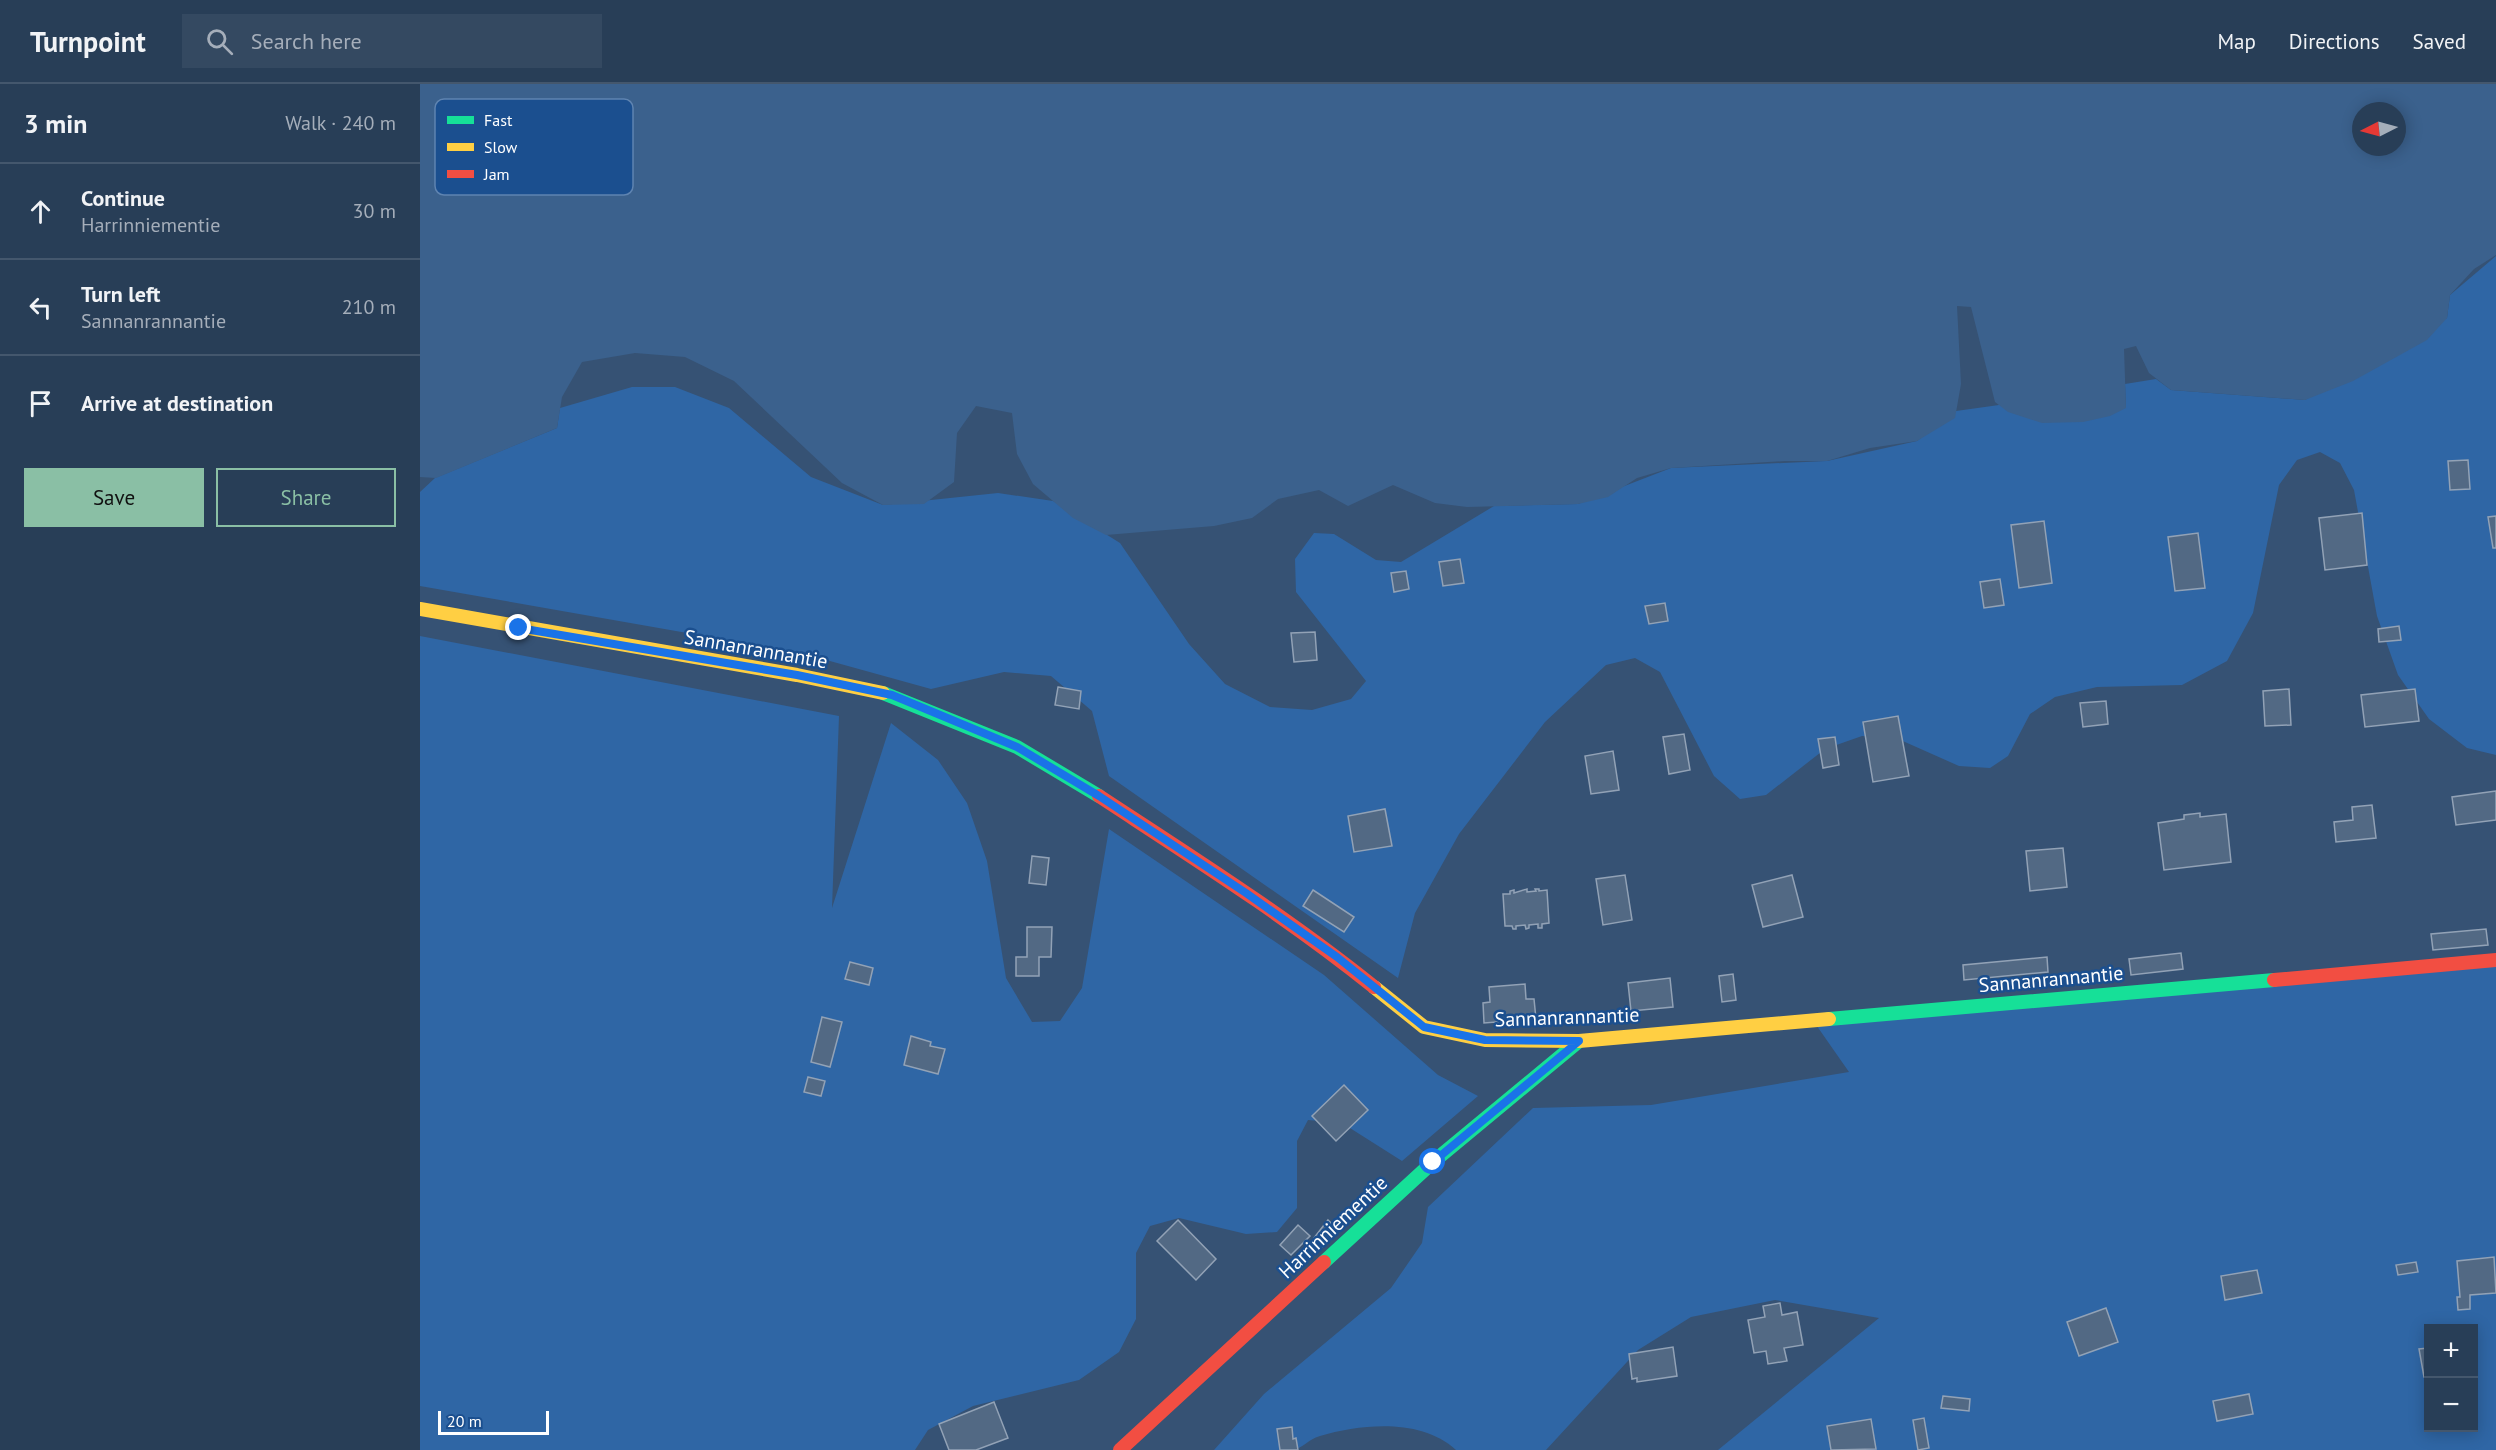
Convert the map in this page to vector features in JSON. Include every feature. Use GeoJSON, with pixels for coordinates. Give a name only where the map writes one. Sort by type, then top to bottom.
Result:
{"type":"FeatureCollection","features":[{"type":"Feature","properties":{"kind":"street","name":"Sannanrannantie"},"geometry":{"type":"LineString","coordinates":[[420,609],[797,675],[892,695],[1017,747],[1099,796],[1246,893],[1337,957],[1424,1027],[1485,1040],[1579,1041],[2496,960]]}},
{"type":"Feature","properties":{"kind":"street","name":"Harrinniementie"},"geometry":{"type":"LineString","coordinates":[[1120,1450],[1433,1162],[1579,1041]]}},
{"type":"Feature","properties":{"kind":"shaded area"},"geometry":{"type":"Polygon","coordinates":[[[420,84],[2496,84],[2496,255],[2474,269],[2450,295],[2447,318],[2427,340],[2353,381],[2305,400],[2171,390],[2149,373],[2136,346],[2124,349],[2126,408],[2110,416],[2083,422],[2042,423],[2008,412],[1995,402],[1971,307],[1957,306],[1961,384],[1955,418],[1917,441],[1870,448],[1827,461],[1785,461],[1671,468],[1637,478],[1608,497],[1578,504],[1467,507],[1435,503],[1393,485],[1348,506],[1319,490],[1278,499],[1252,518],[1214,526],[1106,535],[1073,518],[1033,484],[1017,454],[1012,413],[976,406],[957,433],[954,482],[924,504],[883,505],[842,483],[734,381],[685,357],[635,353],[582,362],[562,397],[557,428],[436,478],[420,477],[420,84]]]}},
{"type":"Feature","properties":{"kind":"shaded area"},"geometry":{"type":"Polygon","coordinates":[[[2496,256],[2496,755],[2467,748],[2429,719],[2398,675],[2377,616],[2354,490],[2340,463],[2320,452],[2297,460],[2279,485],[2253,613],[2227,661],[2182,685],[2097,687],[2055,697],[2030,714],[2008,756],[1990,768],[1959,766],[1896,738],[1862,736],[1825,749],[1766,795],[1740,799],[1714,776],[1660,672],[1635,658],[1606,665],[1545,722],[1459,834],[1415,913],[1398,978],[1109,776],[1092,711],[1051,676],[1004,672],[931,689],[801,653],[420,586],[420,492],[435,478],[557,428],[560,408],[632,387],[675,387],[729,408],[811,477],[883,505],[998,493],[1053,501],[1120,543],[1189,644],[1225,684],[1270,707],[1312,710],[1351,699],[1366,681],[1296,592],[1295,559],[1314,533],[1334,534],[1376,560],[1401,562],[1494,506],[1578,504],[1671,468],[1827,461],[1917,441],[1956,411],[1999,405],[2126,408],[2125,384],[2156,379],[2171,390],[2305,400],[2447,318],[2450,295],[2496,256]]]}},
{"type":"Feature","properties":{"kind":"shaded area"},"geometry":{"type":"Polygon","coordinates":[[[420,636],[839,716],[832,908],[891,723],[938,760],[967,803],[987,861],[1006,978],[1032,1022],[1060,1021],[1082,988],[1109,829],[1324,975],[1438,1075],[1478,1096],[1402,1161],[1342,1123],[1308,1120],[1297,1141],[1297,1208],[1277,1232],[1246,1234],[1179,1218],[1150,1226],[1136,1253],[1136,1319],[1119,1352],[1079,1380],[973,1406],[928,1430],[915,1450],[420,1450],[420,636]]]}},
{"type":"Feature","properties":{"kind":"shaded area"},"geometry":{"type":"Polygon","coordinates":[[[2496,960],[2496,1450],[1718,1450],[1879,1318],[1775,1300],[1691,1317],[1638,1350],[1546,1450],[1456,1450],[1426,1433],[1391,1426],[1336,1432],[1316,1437],[1292,1450],[1214,1450],[1264,1394],[1391,1288],[1422,1243],[1428,1207],[1533,1108],[1651,1105],[1849,1072],[1812,1019],[2496,960]]]}},
{"type":"Feature","properties":{"kind":"building"},"geometry":{"type":"Polygon","coordinates":[[[2468,460],[2470,489],[2450,490],[2448,461],[2468,460]]]}},
{"type":"Feature","properties":{"kind":"building"},"geometry":{"type":"Polygon","coordinates":[[[2362,513],[2367,565],[2325,570],[2319,518],[2362,513]]]}},
{"type":"Feature","properties":{"kind":"building"},"geometry":{"type":"Polygon","coordinates":[[[2496,516],[2496,548],[2493,548],[2488,517],[2496,516]]]}},
{"type":"Feature","properties":{"kind":"building"},"geometry":{"type":"Polygon","coordinates":[[[2044,521],[2052,583],[2019,588],[2011,525],[2044,521]]]}},
{"type":"Feature","properties":{"kind":"building"},"geometry":{"type":"Polygon","coordinates":[[[2198,533],[2205,588],[2175,591],[2168,537],[2198,533]]]}},
{"type":"Feature","properties":{"kind":"building"},"geometry":{"type":"Polygon","coordinates":[[[1460,559],[1464,583],[1443,586],[1439,562],[1460,559]]]}},
{"type":"Feature","properties":{"kind":"building"},"geometry":{"type":"Polygon","coordinates":[[[1406,571],[1409,589],[1394,592],[1391,573],[1406,571]]]}},
{"type":"Feature","properties":{"kind":"building"},"geometry":{"type":"Polygon","coordinates":[[[2000,579],[2004,605],[1984,608],[1980,582],[2000,579]]]}},
{"type":"Feature","properties":{"kind":"building"},"geometry":{"type":"Polygon","coordinates":[[[1665,603],[1668,621],[1649,624],[1645,606],[1665,603]]]}},
{"type":"Feature","properties":{"kind":"building"},"geometry":{"type":"Polygon","coordinates":[[[2399,626],[2401,640],[2379,642],[2378,629],[2399,626]]]}},
{"type":"Feature","properties":{"kind":"building"},"geometry":{"type":"Polygon","coordinates":[[[1315,632],[1317,660],[1294,662],[1291,633],[1315,632]]]}},
{"type":"Feature","properties":{"kind":"building"},"geometry":{"type":"Polygon","coordinates":[[[1058,687],[1081,691],[1079,709],[1055,705],[1058,687]]]}},
{"type":"Feature","properties":{"kind":"building"},"geometry":{"type":"Polygon","coordinates":[[[2289,689],[2291,725],[2265,726],[2263,691],[2289,689]]]}},
{"type":"Feature","properties":{"kind":"building"},"geometry":{"type":"Polygon","coordinates":[[[2415,689],[2419,721],[2365,727],[2361,695],[2415,689]]]}},
{"type":"Feature","properties":{"kind":"building"},"geometry":{"type":"Polygon","coordinates":[[[2106,701],[2108,724],[2083,727],[2080,703],[2106,701]]]}},
{"type":"Feature","properties":{"kind":"building"},"geometry":{"type":"Polygon","coordinates":[[[1898,716],[1909,776],[1873,782],[1863,722],[1898,716]]]}},
{"type":"Feature","properties":{"kind":"building"},"geometry":{"type":"Polygon","coordinates":[[[1684,734],[1690,770],[1669,774],[1663,737],[1684,734]]]}},
{"type":"Feature","properties":{"kind":"building"},"geometry":{"type":"Polygon","coordinates":[[[1835,737],[1839,765],[1823,768],[1818,739],[1835,737]]]}},
{"type":"Feature","properties":{"kind":"building"},"geometry":{"type":"Polygon","coordinates":[[[1613,751],[1619,790],[1591,794],[1585,756],[1613,751]]]}},
{"type":"Feature","properties":{"kind":"building"},"geometry":{"type":"Polygon","coordinates":[[[2496,791],[2496,820],[2456,825],[2452,797],[2496,791]]]}},
{"type":"Feature","properties":{"kind":"building"},"geometry":{"type":"Polygon","coordinates":[[[2372,805],[2376,838],[2336,842],[2334,822],[2353,820],[2352,807],[2372,805]]]}},
{"type":"Feature","properties":{"kind":"building"},"geometry":{"type":"Polygon","coordinates":[[[1385,809],[1392,846],[1354,852],[1348,816],[1385,809]]]}},
{"type":"Feature","properties":{"kind":"building"},"geometry":{"type":"Polygon","coordinates":[[[2200,813],[2200,817],[2226,814],[2231,862],[2164,870],[2158,823],[2184,819],[2184,815],[2200,813]]]}},
{"type":"Feature","properties":{"kind":"building"},"geometry":{"type":"Polygon","coordinates":[[[2063,848],[2067,887],[2030,891],[2026,851],[2063,848]]]}},
{"type":"Feature","properties":{"kind":"building"},"geometry":{"type":"Polygon","coordinates":[[[1032,856],[1049,858],[1046,885],[1029,883],[1032,856]]]}},
{"type":"Feature","properties":{"kind":"building"},"geometry":{"type":"Polygon","coordinates":[[[1625,875],[1632,920],[1603,925],[1596,879],[1625,875]]]}},
{"type":"Feature","properties":{"kind":"building"},"geometry":{"type":"Polygon","coordinates":[[[1792,875],[1803,917],[1763,927],[1752,885],[1792,875]]]}},
{"type":"Feature","properties":{"kind":"building"},"geometry":{"type":"Polygon","coordinates":[[[1527,889],[1527,892],[1536,891],[1535,889],[1547,890],[1549,923],[1542,924],[1542,928],[1538,928],[1538,924],[1529,925],[1526,929],[1525,925],[1516,926],[1516,929],[1512,926],[1505,926],[1503,894],[1527,889]]]}},
{"type":"Feature","properties":{"kind":"building"},"geometry":{"type":"Polygon","coordinates":[[[1313,890],[1354,917],[1344,932],[1303,906],[1313,890]]]}},
{"type":"Feature","properties":{"kind":"building"},"geometry":{"type":"Polygon","coordinates":[[[1027,927],[1052,927],[1051,957],[1039,957],[1039,976],[1016,976],[1016,957],[1027,957],[1027,927]]]}},
{"type":"Feature","properties":{"kind":"building"},"geometry":{"type":"Polygon","coordinates":[[[2486,929],[2488,945],[2433,950],[2431,934],[2486,929]]]}},
{"type":"Feature","properties":{"kind":"building"},"geometry":{"type":"Polygon","coordinates":[[[2181,953],[2183,969],[2131,975],[2129,959],[2181,953]]]}},
{"type":"Feature","properties":{"kind":"building"},"geometry":{"type":"Polygon","coordinates":[[[2047,957],[2048,972],[1964,980],[1963,965],[2047,957]]]}},
{"type":"Feature","properties":{"kind":"building"},"geometry":{"type":"Polygon","coordinates":[[[850,962],[873,968],[869,985],[845,979],[850,962]]]}},
{"type":"Feature","properties":{"kind":"building"},"geometry":{"type":"Polygon","coordinates":[[[1733,974],[1736,1000],[1722,1002],[1719,976],[1733,974]]]}},
{"type":"Feature","properties":{"kind":"building"},"geometry":{"type":"Polygon","coordinates":[[[1670,978],[1673,1007],[1631,1011],[1628,983],[1670,978]]]}},
{"type":"Feature","properties":{"kind":"building"},"geometry":{"type":"Polygon","coordinates":[[[1525,984],[1526,999],[1534,999],[1536,1019],[1484,1023],[1483,1003],[1490,1002],[1489,987],[1525,984]]]}},
{"type":"Feature","properties":{"kind":"building"},"geometry":{"type":"Polygon","coordinates":[[[822,1017],[842,1022],[830,1067],[811,1062],[822,1017]]]}},
{"type":"Feature","properties":{"kind":"building"},"geometry":{"type":"Polygon","coordinates":[[[911,1036],[931,1042],[930,1046],[945,1049],[938,1074],[904,1065],[911,1036]]]}},
{"type":"Feature","properties":{"kind":"building"},"geometry":{"type":"Polygon","coordinates":[[[808,1077],[825,1081],[821,1096],[804,1092],[808,1077]]]}},
{"type":"Feature","properties":{"kind":"building"},"geometry":{"type":"Polygon","coordinates":[[[1344,1085],[1368,1110],[1336,1141],[1312,1116],[1344,1085]]]}},
{"type":"Feature","properties":{"kind":"building"},"geometry":{"type":"Polygon","coordinates":[[[1178,1220],[1216,1259],[1196,1280],[1157,1241],[1178,1220]]]}},
{"type":"Feature","properties":{"kind":"building"},"geometry":{"type":"Polygon","coordinates":[[[1328,1220],[1338,1230],[1323,1247],[1314,1238],[1328,1220]]]}},
{"type":"Feature","properties":{"kind":"building"},"geometry":{"type":"Polygon","coordinates":[[[1298,1225],[1310,1236],[1291,1255],[1280,1245],[1298,1225]]]}},
{"type":"Feature","properties":{"kind":"building"},"geometry":{"type":"Polygon","coordinates":[[[2494,1257],[2496,1293],[2470,1295],[2470,1309],[2458,1310],[2457,1297],[2460,1297],[2457,1261],[2494,1257]]]}},
{"type":"Feature","properties":{"kind":"building"},"geometry":{"type":"Polygon","coordinates":[[[2416,1262],[2418,1272],[2398,1275],[2396,1265],[2416,1262]]]}},
{"type":"Feature","properties":{"kind":"building"},"geometry":{"type":"Polygon","coordinates":[[[2257,1270],[2262,1293],[2225,1300],[2221,1276],[2257,1270]]]}},
{"type":"Feature","properties":{"kind":"building"},"geometry":{"type":"Polygon","coordinates":[[[1780,1303],[1782,1315],[1797,1312],[1803,1345],[1784,1348],[1787,1361],[1768,1364],[1766,1351],[1754,1353],[1748,1320],[1765,1317],[1763,1306],[1780,1303]]]}},
{"type":"Feature","properties":{"kind":"building"},"geometry":{"type":"Polygon","coordinates":[[[2106,1308],[2118,1342],[2079,1356],[2067,1322],[2106,1308]]]}},
{"type":"Feature","properties":{"kind":"building"},"geometry":{"type":"Polygon","coordinates":[[[1673,1347],[1677,1376],[1637,1382],[1637,1378],[1632,1379],[1629,1354],[1673,1347]]]}},
{"type":"Feature","properties":{"kind":"building"},"geometry":{"type":"Polygon","coordinates":[[[2424,1348],[2424,1377],[2419,1349],[2424,1348]]]}},
{"type":"Feature","properties":{"kind":"building"},"geometry":{"type":"Polygon","coordinates":[[[2249,1394],[2253,1414],[2217,1421],[2213,1401],[2249,1394]]]}},
{"type":"Feature","properties":{"kind":"building"},"geometry":{"type":"Polygon","coordinates":[[[1943,1396],[1970,1399],[1969,1411],[1941,1408],[1943,1396]]]}},
{"type":"Feature","properties":{"kind":"building"},"geometry":{"type":"Polygon","coordinates":[[[994,1402],[1008,1438],[976,1450],[949,1450],[939,1424],[994,1402]]]}},
{"type":"Feature","properties":{"kind":"building"},"geometry":{"type":"Polygon","coordinates":[[[1924,1418],[1929,1448],[1918,1450],[1913,1420],[1924,1418]]]}},
{"type":"Feature","properties":{"kind":"building"},"geometry":{"type":"Polygon","coordinates":[[[1871,1419],[1876,1449],[1831,1450],[1827,1426],[1871,1419]]]}},
{"type":"Feature","properties":{"kind":"building"},"geometry":{"type":"Polygon","coordinates":[[[1292,1427],[1293,1439],[1296,1438],[1298,1450],[1280,1450],[1277,1429],[1292,1427]]]}},
{"type":"Feature","properties":{"kind":"traffic: fast"},"geometry":{"type":"LineString","coordinates":[[883,693],[1017,747],[1099,796]]}},
{"type":"Feature","properties":{"kind":"traffic: fast"},"geometry":{"type":"LineString","coordinates":[[1829,1019],[2274,980]]}},
{"type":"Feature","properties":{"kind":"traffic: fast"},"geometry":{"type":"LineString","coordinates":[[1324,1262],[1433,1162],[1579,1041]]}},
{"type":"Feature","properties":{"kind":"traffic: slow"},"geometry":{"type":"LineString","coordinates":[[420,609],[797,675],[883,693]]}},
{"type":"Feature","properties":{"kind":"traffic: slow"},"geometry":{"type":"LineString","coordinates":[[1374,987],[1424,1027],[1485,1040],[1579,1041],[1829,1019]]}},
{"type":"Feature","properties":{"kind":"traffic: jam"},"geometry":{"type":"LineString","coordinates":[[1099,796],[1273,912],[1374,987]]}},
{"type":"Feature","properties":{"kind":"traffic: jam"},"geometry":{"type":"LineString","coordinates":[[2274,980],[2496,960]]}},
{"type":"Feature","properties":{"kind":"traffic: jam"},"geometry":{"type":"LineString","coordinates":[[1120,1450],[1324,1262]]}},
{"type":"Feature","properties":{"kind":"route"},"geometry":{"type":"LineString","coordinates":[[519,628],[797,675],[892,695],[1017,747],[1099,796],[1246,893],[1337,957],[1424,1027],[1485,1040],[1579,1041],[1433,1162]]}}]}
